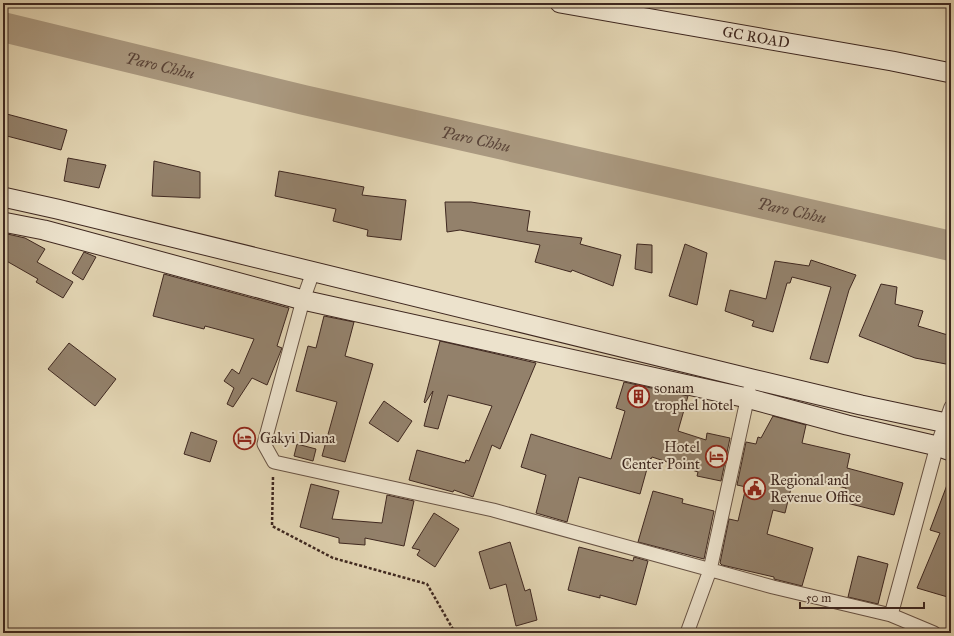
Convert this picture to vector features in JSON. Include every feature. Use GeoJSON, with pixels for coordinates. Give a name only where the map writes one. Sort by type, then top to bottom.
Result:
{"type":"FeatureCollection","features":[{"type":"Feature","properties":{"kind":"street","name":"GC ROAD"},"geometry":{"type":"LineString","coordinates":[[560,3],[892,61],[951,73]]}},
{"type":"Feature","properties":{"kind":"street"},"geometry":{"type":"LineString","coordinates":[[3,197],[862,405],[949,417],[944,449],[891,615]]}},
{"type":"Feature","properties":{"kind":"street"},"geometry":{"type":"LineString","coordinates":[[3,222],[44,230],[303,300],[746,398],[847,426],[944,449]]}},
{"type":"Feature","properties":{"kind":"street"},"geometry":{"type":"LineString","coordinates":[[313,272],[303,300],[264,444],[274,462],[492,510],[773,587],[891,615],[934,633]]}},
{"type":"Feature","properties":{"kind":"street"},"geometry":{"type":"LineString","coordinates":[[687,633],[710,570],[746,398],[752,379]]}},
{"type":"Feature","properties":{"kind":"path"},"geometry":{"type":"LineString","coordinates":[[274,462],[272,526],[333,558],[427,584],[454,631],[463,633]]}},
{"type":"Feature","properties":{"kind":"building"},"geometry":{"type":"Polygon","coordinates":[[[3,113],[67,130],[61,150],[3,135],[3,113]]]}},
{"type":"Feature","properties":{"kind":"building"},"geometry":{"type":"Polygon","coordinates":[[[68,158],[106,165],[99,188],[64,181],[68,158]]]}},
{"type":"Feature","properties":{"kind":"building"},"geometry":{"type":"Polygon","coordinates":[[[154,161],[200,172],[200,198],[152,196],[154,161]]]}},
{"type":"Feature","properties":{"kind":"building"},"geometry":{"type":"Polygon","coordinates":[[[279,171],[364,187],[362,195],[406,200],[401,240],[367,236],[368,230],[333,221],[336,209],[275,196],[279,171]]]}},
{"type":"Feature","properties":{"kind":"building"},"geometry":{"type":"Polygon","coordinates":[[[445,202],[471,202],[530,211],[527,231],[582,238],[580,244],[621,255],[613,286],[572,270],[571,272],[535,262],[540,245],[460,230],[447,232],[445,202]]]}},
{"type":"Feature","properties":{"kind":"building"},"geometry":{"type":"Polygon","coordinates":[[[3,233],[25,238],[45,249],[37,262],[73,282],[63,298],[36,282],[38,279],[3,259],[3,233]]]}},
{"type":"Feature","properties":{"kind":"building"},"geometry":{"type":"Polygon","coordinates":[[[637,244],[652,245],[652,273],[635,269],[637,244]]]}},
{"type":"Feature","properties":{"kind":"building"},"geometry":{"type":"Polygon","coordinates":[[[685,244],[707,253],[697,305],[669,296],[685,244]]]}},
{"type":"Feature","properties":{"kind":"building"},"geometry":{"type":"Polygon","coordinates":[[[84,252],[96,257],[83,280],[72,273],[84,252]]]}},
{"type":"Feature","properties":{"kind":"building"},"geometry":{"type":"Polygon","coordinates":[[[811,260],[856,275],[849,290],[828,363],[810,359],[831,287],[792,277],[790,283],[787,283],[773,332],[752,326],[754,321],[725,311],[730,290],[766,299],[775,261],[809,266],[811,260]]]}},
{"type":"Feature","properties":{"kind":"building"},"geometry":{"type":"Polygon","coordinates":[[[164,274],[289,308],[277,346],[282,348],[267,385],[252,378],[233,407],[227,404],[234,388],[224,381],[232,369],[239,374],[254,339],[205,326],[204,329],[153,316],[164,274]]]}},
{"type":"Feature","properties":{"kind":"building"},"geometry":{"type":"Polygon","coordinates":[[[881,284],[897,287],[895,304],[923,311],[918,326],[951,336],[951,365],[915,358],[859,336],[881,284]]]}},
{"type":"Feature","properties":{"kind":"building"},"geometry":{"type":"Polygon","coordinates":[[[324,316],[354,322],[345,356],[373,364],[345,462],[322,456],[337,402],[296,391],[308,346],[316,348],[324,316]]]}},
{"type":"Feature","properties":{"kind":"building"},"geometry":{"type":"Polygon","coordinates":[[[440,341],[536,363],[500,449],[492,445],[473,497],[454,490],[453,492],[409,480],[417,450],[465,463],[466,460],[469,461],[492,406],[448,395],[438,429],[424,426],[433,391],[425,403],[424,402],[440,341]]]}},
{"type":"Feature","properties":{"kind":"building"},"geometry":{"type":"Polygon","coordinates":[[[69,343],[116,379],[95,406],[48,369],[69,343]]]}},
{"type":"Feature","properties":{"kind":"building"},"geometry":{"type":"Polygon","coordinates":[[[624,382],[688,396],[678,431],[706,440],[707,433],[730,438],[721,481],[697,476],[698,472],[652,457],[651,459],[650,458],[640,494],[579,477],[567,522],[536,513],[546,475],[521,467],[531,434],[611,459],[625,411],[616,408],[624,382]]]}},
{"type":"Feature","properties":{"kind":"building"},"geometry":{"type":"Polygon","coordinates":[[[384,401],[412,421],[398,442],[369,423],[384,401]]]}},
{"type":"Feature","properties":{"kind":"building"},"geometry":{"type":"Polygon","coordinates":[[[773,416],[806,425],[802,443],[850,454],[847,468],[903,483],[894,515],[843,502],[846,488],[794,476],[785,513],[773,510],[767,534],[813,548],[802,586],[774,579],[774,577],[722,565],[720,563],[729,519],[738,521],[746,487],[737,485],[746,442],[756,444],[758,437],[761,438],[773,416]]]}},
{"type":"Feature","properties":{"kind":"building"},"geometry":{"type":"Polygon","coordinates":[[[191,432],[217,441],[210,462],[184,454],[191,432]]]}},
{"type":"Feature","properties":{"kind":"building"},"geometry":{"type":"Polygon","coordinates":[[[297,444],[316,449],[313,461],[294,456],[297,444]]]}},
{"type":"Feature","properties":{"kind":"building"},"geometry":{"type":"Polygon","coordinates":[[[950,477],[951,598],[917,588],[940,533],[930,530],[950,477]]]}},
{"type":"Feature","properties":{"kind":"building"},"geometry":{"type":"Polygon","coordinates":[[[311,484],[339,491],[332,519],[382,523],[387,495],[414,501],[404,546],[365,538],[365,545],[339,543],[339,538],[300,527],[311,484]]]}},
{"type":"Feature","properties":{"kind":"building"},"geometry":{"type":"Polygon","coordinates":[[[653,491],[683,499],[682,503],[714,511],[704,559],[638,542],[653,491]]]}},
{"type":"Feature","properties":{"kind":"building"},"geometry":{"type":"Polygon","coordinates":[[[434,513],[459,529],[435,567],[417,555],[420,550],[412,548],[434,513]]]}},
{"type":"Feature","properties":{"kind":"building"},"geometry":{"type":"Polygon","coordinates":[[[510,542],[525,591],[530,589],[537,620],[516,626],[506,584],[490,589],[479,552],[510,542]]]}},
{"type":"Feature","properties":{"kind":"building"},"geometry":{"type":"Polygon","coordinates":[[[579,547],[633,561],[634,557],[648,561],[636,605],[600,595],[600,598],[568,590],[579,547]]]}},
{"type":"Feature","properties":{"kind":"building"},"geometry":{"type":"Polygon","coordinates":[[[858,556],[888,564],[878,604],[848,597],[858,556]]]}},
{"type":"Feature","properties":{"kind":"waterway","name":"Paro Chhu"},"geometry":{"type":"LineString","coordinates":[[3,27],[304,100],[951,246]]}},
{"type":"Feature","properties":{"kind":"place","name":"sonam trophel hotel"},"geometry":{"type":"Point","coordinates":[638,397]}},
{"type":"Feature","properties":{"kind":"place","name":"Gakyi Diana"},"geometry":{"type":"Point","coordinates":[245,438]}},
{"type":"Feature","properties":{"kind":"place","name":"Hotel Center Point"},"geometry":{"type":"Point","coordinates":[716,456]}},
{"type":"Feature","properties":{"kind":"place","name":"Regional and Revenue Office"},"geometry":{"type":"Point","coordinates":[755,489]}}]}
